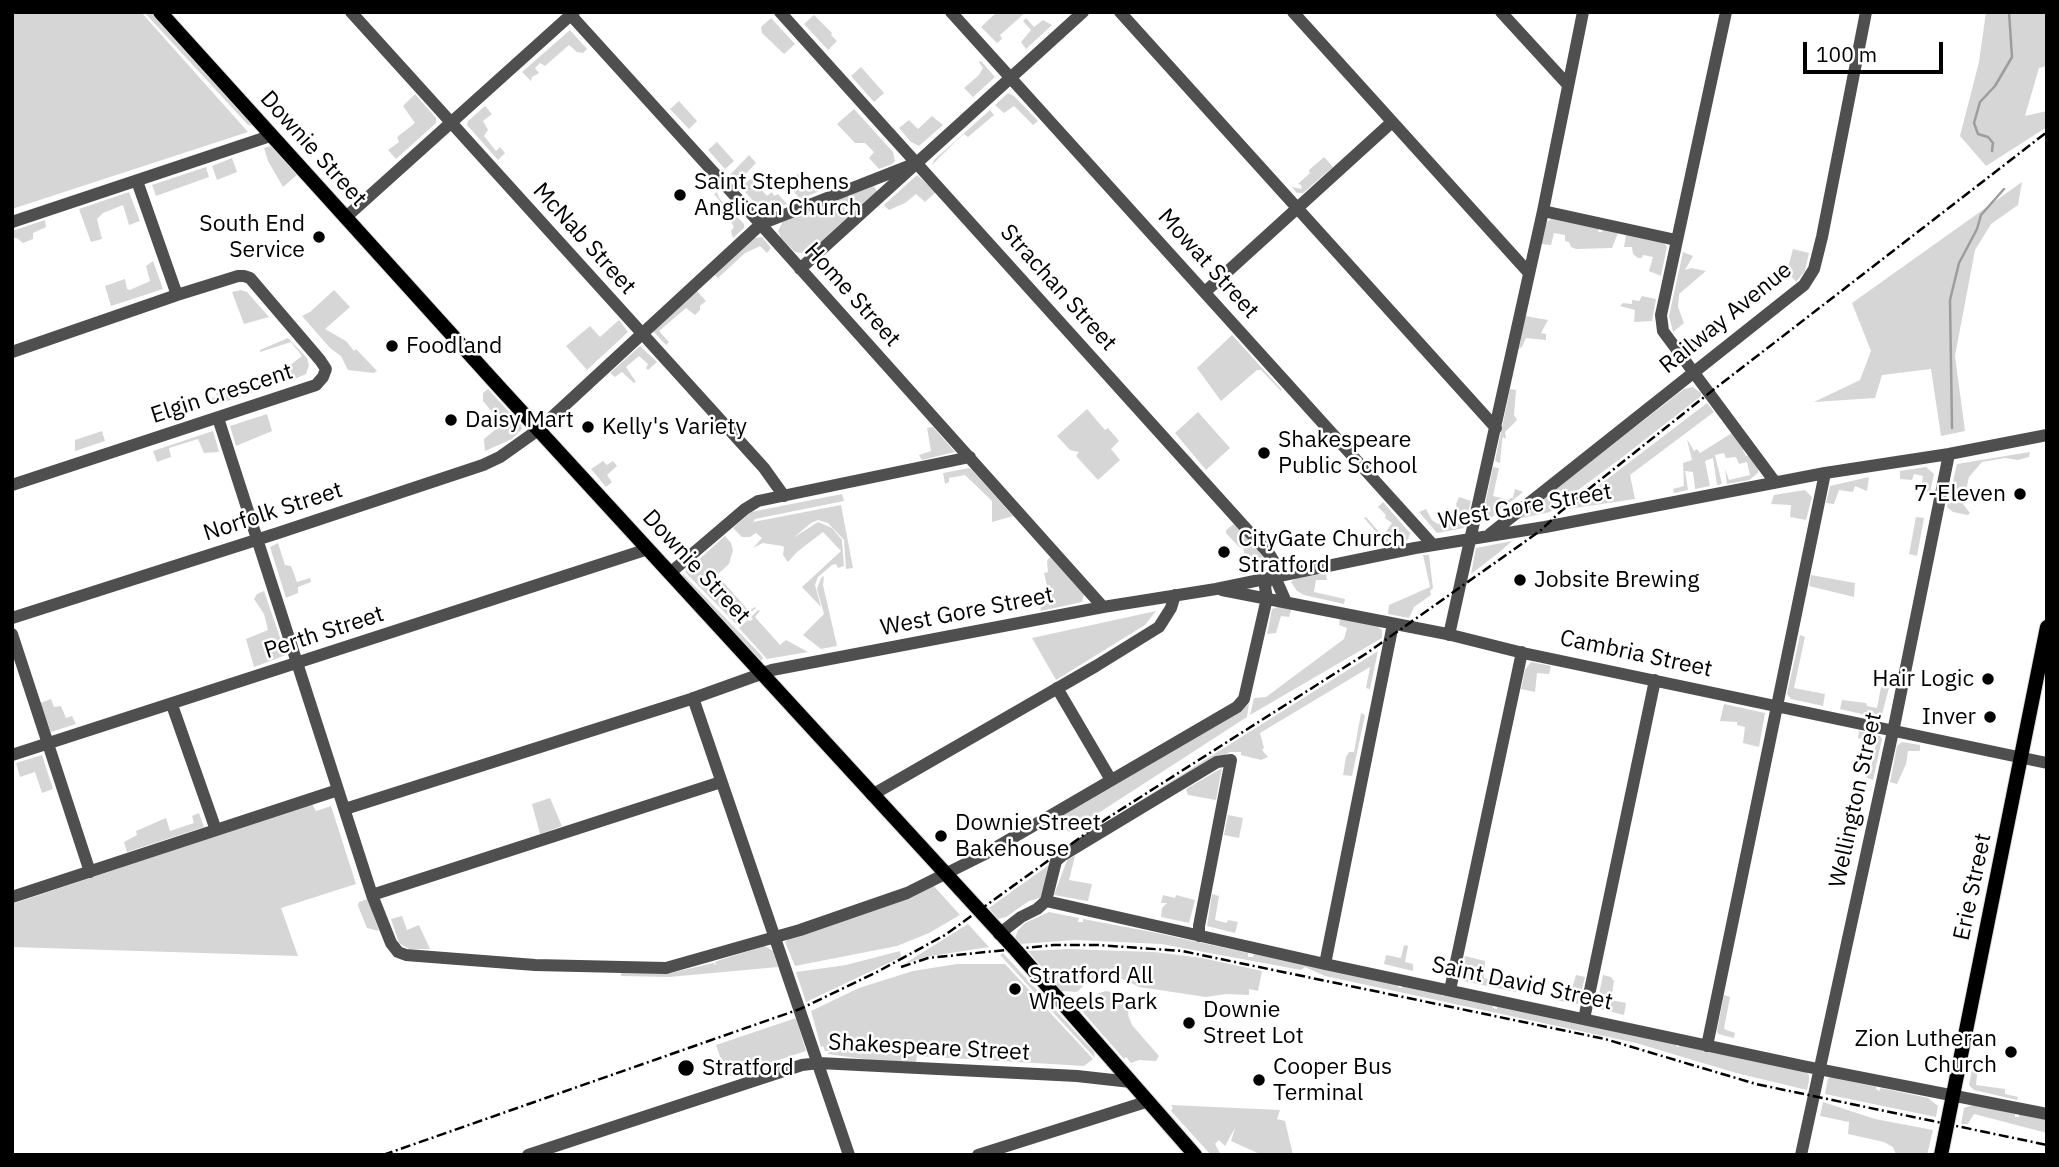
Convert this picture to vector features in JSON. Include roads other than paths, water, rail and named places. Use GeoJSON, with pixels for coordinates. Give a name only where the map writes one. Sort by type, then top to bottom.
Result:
{"type":"FeatureCollection","features":[{"type":"Feature","properties":{"kind":"main road","name":"Downie Street"},"geometry":{"type":"LineString","coordinates":[[160,12],[999,934],[1195,1155]]}},
{"type":"Feature","properties":{"kind":"main road","name":"Erie Street"},"geometry":{"type":"LineString","coordinates":[[1941,1155],[2047,627]]}},
{"type":"Feature","properties":{"kind":"street","name":"McNab Street"},"geometry":{"type":"LineString","coordinates":[[351,12],[772,477],[784,496]]}},
{"type":"Feature","properties":{"kind":"street","name":"Strachan Street"},"geometry":{"type":"LineString","coordinates":[[780,12],[1270,555],[1276,565],[1274,575],[1286,602]]}},
{"type":"Feature","properties":{"kind":"street","name":"Mowat Street"},"geometry":{"type":"LineString","coordinates":[[951,12],[1433,545]]}},
{"type":"Feature","properties":{"kind":"street"},"geometry":{"type":"LineString","coordinates":[[800,269],[1083,12]]}},
{"type":"Feature","properties":{"kind":"street"},"geometry":{"type":"LineString","coordinates":[[1120,12],[1496,428]]}},
{"type":"Feature","properties":{"kind":"street"},"geometry":{"type":"LineString","coordinates":[[1293,12],[1529,273]]}},
{"type":"Feature","properties":{"kind":"street"},"geometry":{"type":"LineString","coordinates":[[1501,12],[1567,85]]}},
{"type":"Feature","properties":{"kind":"street"},"geometry":{"type":"LineString","coordinates":[[1449,635],[1543,211],[1583,12]]}},
{"type":"Feature","properties":{"kind":"street"},"geometry":{"type":"LineString","coordinates":[[1726,12],[1661,315],[1663,331],[1775,482]]}},
{"type":"Feature","properties":{"kind":"street","name":"Railway Avenue"},"geometry":{"type":"LineString","coordinates":[[1490,535],[1804,285],[1814,269],[1827,217],[1866,12]]}},
{"type":"Feature","properties":{"kind":"street"},"geometry":{"type":"LineString","coordinates":[[345,218],[571,13]]}},
{"type":"Feature","properties":{"kind":"street","name":"Home Street"},"geometry":{"type":"LineString","coordinates":[[571,13],[1103,607]]}},
{"type":"Feature","properties":{"kind":"street"},"geometry":{"type":"LineString","coordinates":[[1205,292],[1392,122]]}},
{"type":"Feature","properties":{"kind":"street"},"geometry":{"type":"LineString","coordinates":[[12,222],[270,136]]}},
{"type":"Feature","properties":{"kind":"street"},"geometry":{"type":"LineString","coordinates":[[761,224],[916,163]]}},
{"type":"Feature","properties":{"kind":"street"},"geometry":{"type":"LineString","coordinates":[[137,181],[177,295]]}},
{"type":"Feature","properties":{"kind":"street"},"geometry":{"type":"LineString","coordinates":[[1543,211],[1676,240]]}},
{"type":"Feature","properties":{"kind":"street","name":"Norfolk Street"},"geometry":{"type":"LineString","coordinates":[[12,618],[483,465],[514,450],[761,224]]}},
{"type":"Feature","properties":{"kind":"street","name":"Elgin Crescent"},"geometry":{"type":"LineString","coordinates":[[12,352],[238,275],[250,278],[326,369],[316,385],[12,485]]}},
{"type":"Feature","properties":{"kind":"street"},"geometry":{"type":"LineString","coordinates":[[218,418],[372,895],[391,943],[398,952],[406,955],[535,965],[666,968],[890,900],[945,875],[1237,707],[1244,699],[1267,598],[1265,587],[1274,575]]}},
{"type":"Feature","properties":{"kind":"street","name":"West Gore Street"},"geometry":{"type":"LineString","coordinates":[[345,809],[763,674],[1103,607],[1216,589],[1274,575],[1433,545],[2047,435]]}},
{"type":"Feature","properties":{"kind":"street","name":"Wellington Street"},"geometry":{"type":"LineString","coordinates":[[1801,1155],[1949,454]]}},
{"type":"Feature","properties":{"kind":"street"},"geometry":{"type":"LineString","coordinates":[[670,573],[758,501],[970,457]]}},
{"type":"Feature","properties":{"kind":"street"},"geometry":{"type":"LineString","coordinates":[[1707,1046],[1825,473]]}},
{"type":"Feature","properties":{"kind":"street","name":"Perth Street"},"geometry":{"type":"LineString","coordinates":[[12,755],[648,549]]}},
{"type":"Feature","properties":{"kind":"street","name":"Cambria Street"},"geometry":{"type":"LineString","coordinates":[[1216,589],[1449,635],[2047,763]]}},
{"type":"Feature","properties":{"kind":"street"},"geometry":{"type":"LineString","coordinates":[[872,795],[1159,627],[1171,608],[1175,595]]}},
{"type":"Feature","properties":{"kind":"street"},"geometry":{"type":"LineString","coordinates":[[1325,964],[1393,624]]}},
{"type":"Feature","properties":{"kind":"street"},"geometry":{"type":"LineString","coordinates":[[12,634],[90,872]]}},
{"type":"Feature","properties":{"kind":"street"},"geometry":{"type":"LineString","coordinates":[[1450,990],[1522,652]]}},
{"type":"Feature","properties":{"kind":"street"},"geometry":{"type":"LineString","coordinates":[[1584,1019],[1655,680]]}},
{"type":"Feature","properties":{"kind":"street"},"geometry":{"type":"LineString","coordinates":[[1057,688],[1111,780]]}},
{"type":"Feature","properties":{"kind":"street"},"geometry":{"type":"LineString","coordinates":[[692,698],[849,1155]]}},
{"type":"Feature","properties":{"kind":"street"},"geometry":{"type":"LineString","coordinates":[[172,705],[216,831]]}},
{"type":"Feature","properties":{"kind":"street"},"geometry":{"type":"LineString","coordinates":[[999,934],[1046,901],[1056,861],[1063,855],[1217,762],[1231,760],[1199,936]]}},
{"type":"Feature","properties":{"kind":"street"},"geometry":{"type":"LineString","coordinates":[[372,895],[722,782]]}},
{"type":"Feature","properties":{"kind":"street"},"geometry":{"type":"LineString","coordinates":[[12,897],[338,790]]}},
{"type":"Feature","properties":{"kind":"street","name":"Saint David Street"},"geometry":{"type":"LineString","coordinates":[[1046,901],[1707,1046],[2047,1114]]}},
{"type":"Feature","properties":{"kind":"street","name":"Shakespeare Street"},"geometry":{"type":"LineString","coordinates":[[528,1155],[802,1065],[819,1063],[1077,1076],[1131,1082]]}},
{"type":"Feature","properties":{"kind":"street"},"geometry":{"type":"LineString","coordinates":[[978,1155],[1149,1101]]}},
{"type":"Feature","properties":{"kind":"waterway"},"geometry":{"type":"LineString","coordinates":[[1992,151],[1993,143],[1988,137],[1978,134],[1974,123],[1980,102],[1995,86],[2012,57],[2009,12]]}},
{"type":"Feature","properties":{"kind":"waterway"},"geometry":{"type":"LineString","coordinates":[[1952,428],[1950,300],[1959,263],[1977,229],[1981,215],[2004,189]]}},
{"type":"Feature","properties":{"kind":"railway"},"geometry":{"type":"LineString","coordinates":[[383,1155],[800,1009],[945,935],[1106,819],[1367,653],[1540,531],[1708,394],[2047,132]]}},
{"type":"Feature","properties":{"kind":"railway"},"geometry":{"type":"LineString","coordinates":[[901,967],[928,958],[1054,945],[1182,951],[1605,1039],[1756,1084],[2047,1145]]}},
{"type":"Feature","properties":{"kind":"place","name":"Saint Stephens Anglican Church"},"geometry":{"type":"Point","coordinates":[680,195]}},
{"type":"Feature","properties":{"kind":"place","name":"South End Service"},"geometry":{"type":"Point","coordinates":[319,237]}},
{"type":"Feature","properties":{"kind":"place","name":"Foodland"},"geometry":{"type":"Point","coordinates":[392,346]}},
{"type":"Feature","properties":{"kind":"place","name":"Daisy Mart"},"geometry":{"type":"Point","coordinates":[451,420]}},
{"type":"Feature","properties":{"kind":"place","name":"Kelly's Variety"},"geometry":{"type":"Point","coordinates":[588,427]}},
{"type":"Feature","properties":{"kind":"place","name":"Shakespeare Public School"},"geometry":{"type":"Point","coordinates":[1264,453]}},
{"type":"Feature","properties":{"kind":"place","name":"7-Eleven"},"geometry":{"type":"Point","coordinates":[2020,494]}},
{"type":"Feature","properties":{"kind":"place","name":"CityGate Church Stratford"},"geometry":{"type":"Point","coordinates":[1224,552]}},
{"type":"Feature","properties":{"kind":"place","name":"Jobsite Brewing"},"geometry":{"type":"Point","coordinates":[1520,580]}},
{"type":"Feature","properties":{"kind":"place","name":"Hair Logic"},"geometry":{"type":"Point","coordinates":[1988,679]}},
{"type":"Feature","properties":{"kind":"place","name":"Inver"},"geometry":{"type":"Point","coordinates":[1990,717]}},
{"type":"Feature","properties":{"kind":"place","name":"Downie Street Bakehouse"},"geometry":{"type":"Point","coordinates":[941,836]}},
{"type":"Feature","properties":{"kind":"place","name":"Stratford All Wheels Park"},"geometry":{"type":"Point","coordinates":[1015,989]}},
{"type":"Feature","properties":{"kind":"place","name":"Downie Street Lot"},"geometry":{"type":"Point","coordinates":[1189,1023]}},
{"type":"Feature","properties":{"kind":"place","name":"Zion Lutheran Church"},"geometry":{"type":"Point","coordinates":[2011,1052]}},
{"type":"Feature","properties":{"kind":"place","name":"Stratford"},"geometry":{"type":"Point","coordinates":[686,1068]}},
{"type":"Feature","properties":{"kind":"place","name":"Cooper Bus Terminal"},"geometry":{"type":"Point","coordinates":[1259,1080]}}]}
